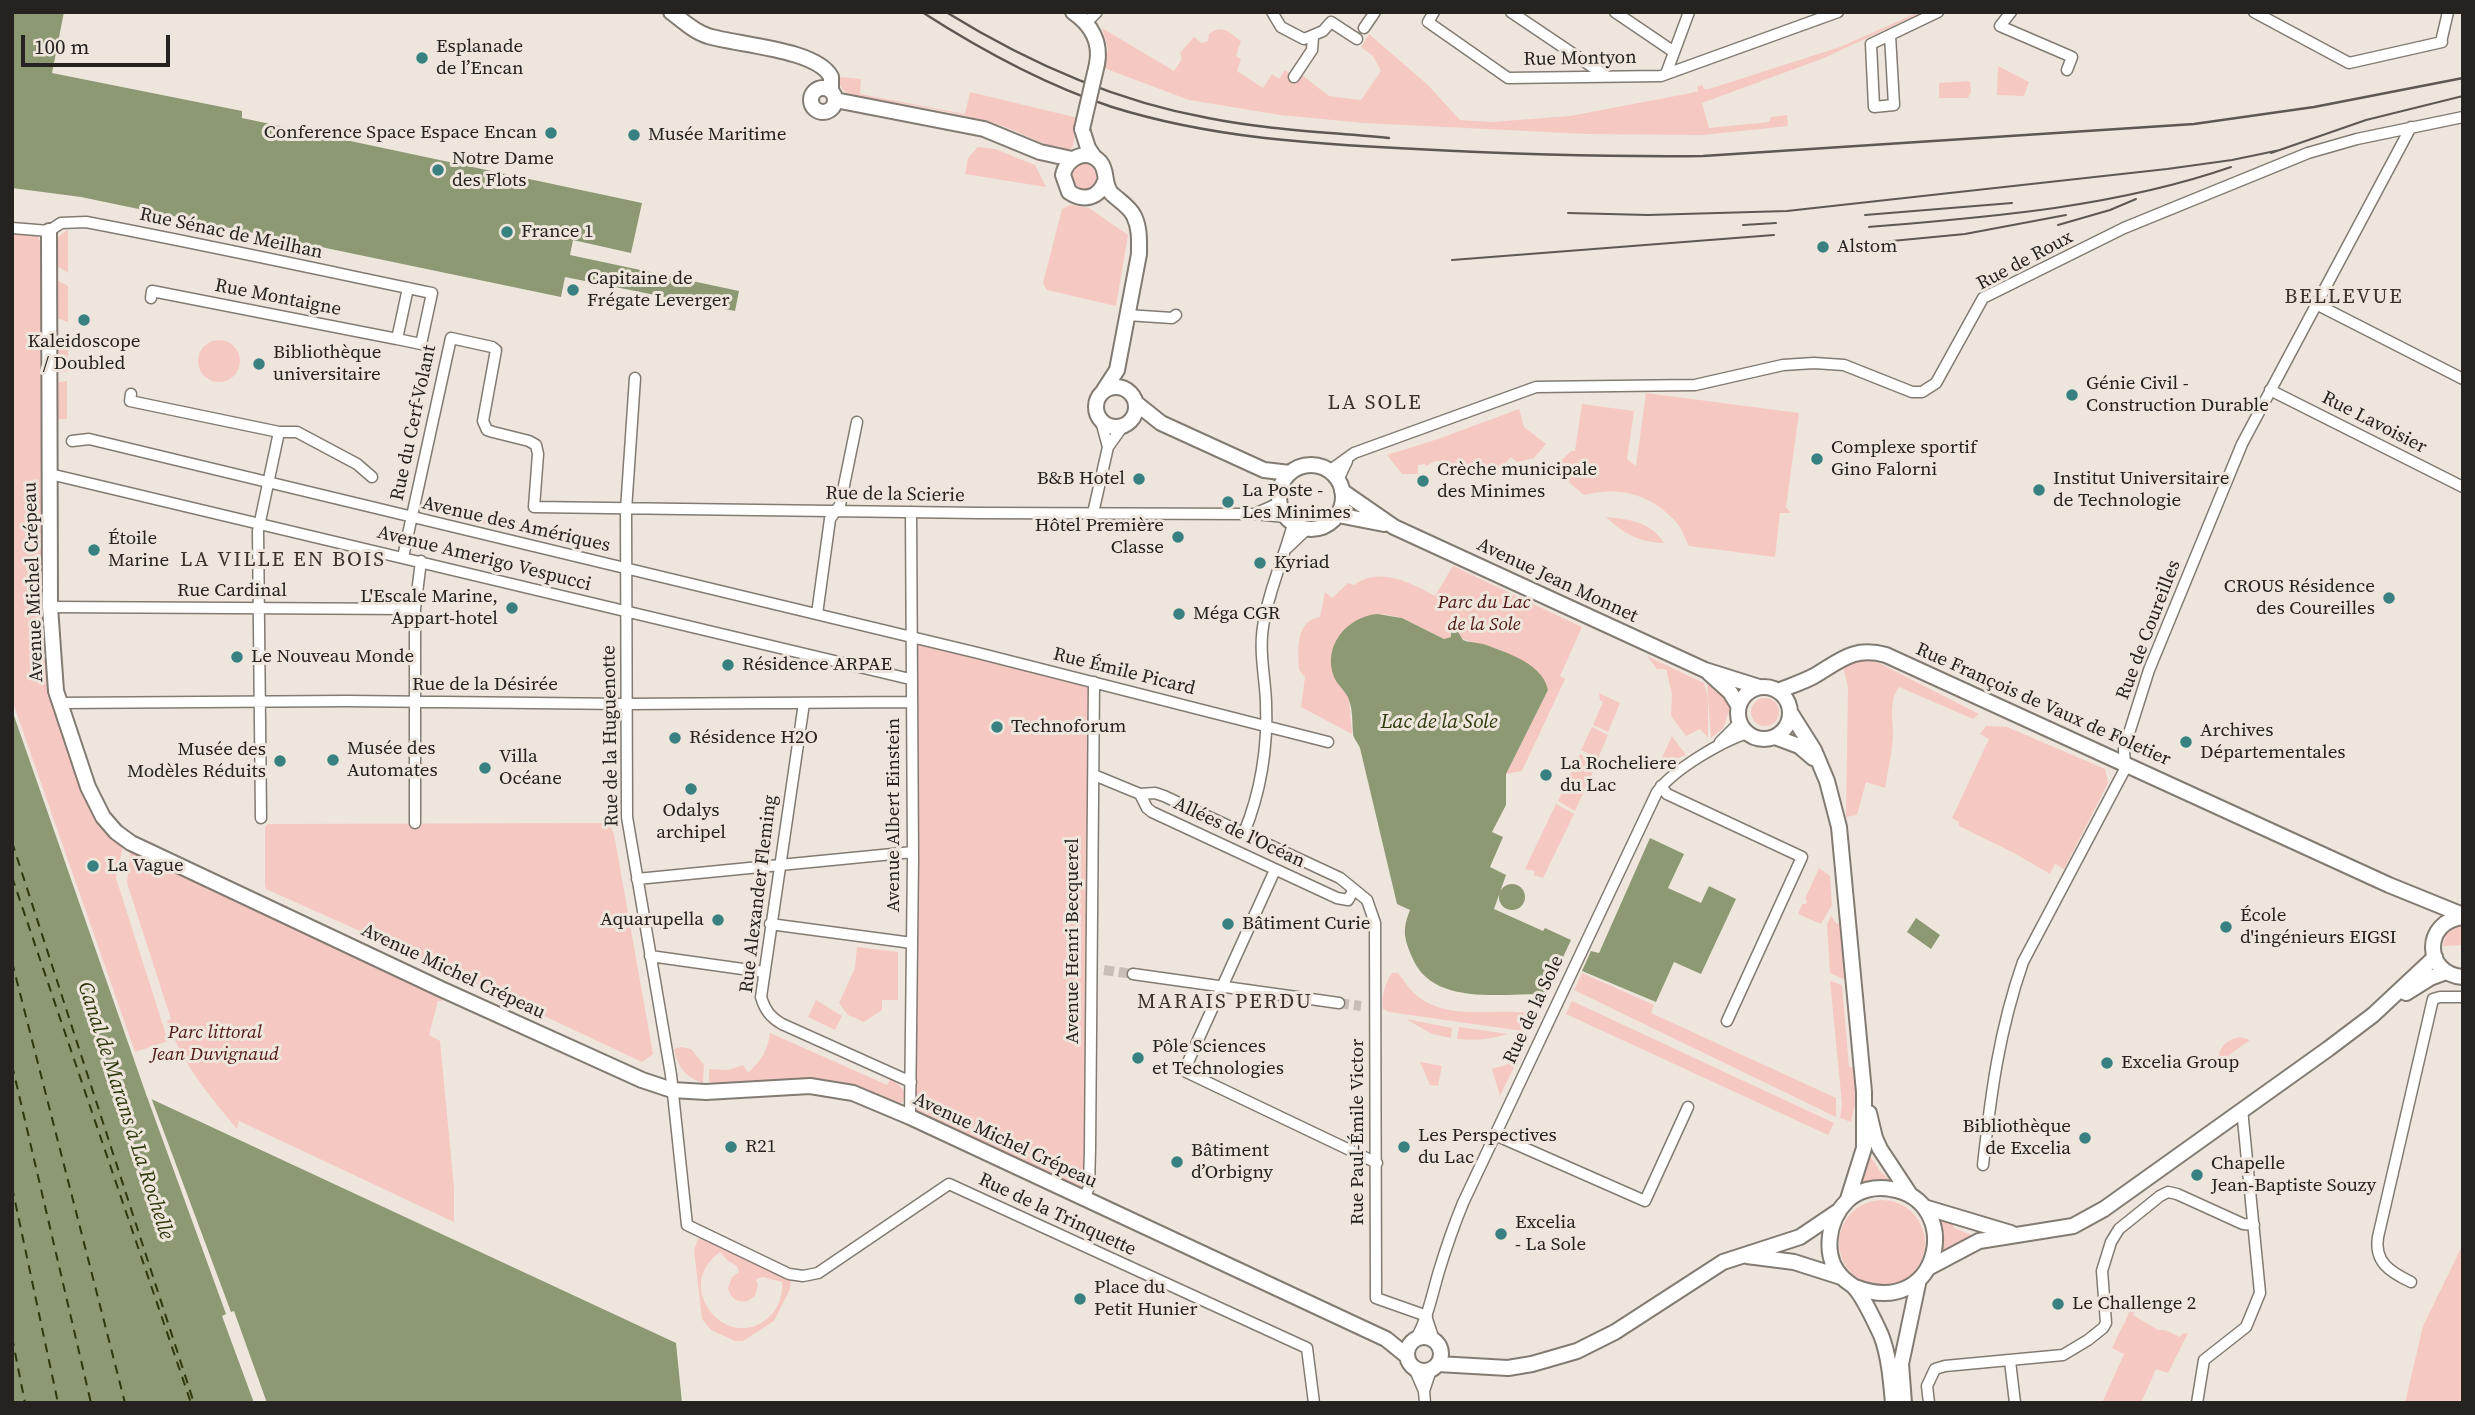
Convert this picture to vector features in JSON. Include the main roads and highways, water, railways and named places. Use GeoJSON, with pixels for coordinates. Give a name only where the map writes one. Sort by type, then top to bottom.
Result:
{"type":"FeatureCollection","features":[{"type":"Feature","properties":{"kind":"water"},"geometry":{"type":"Polygon","coordinates":[[[12,12],[64,12],[52,73],[242,111],[242,118],[642,203],[631,253],[573,240],[570,255],[739,291],[735,311],[565,277],[561,297],[81,197],[12,188],[12,12]]]}},
{"type":"Feature","properties":{"kind":"water","name":"Lac de la Sole"},"geometry":{"type":"Polygon","coordinates":[[[1377,614],[1402,618],[1444,639],[1451,637],[1451,630],[1458,632],[1463,640],[1486,645],[1532,666],[1545,681],[1548,690],[1506,774],[1506,805],[1492,832],[1503,837],[1490,867],[1506,875],[1494,909],[1543,931],[1545,928],[1571,940],[1546,994],[1490,995],[1452,990],[1435,984],[1422,973],[1412,957],[1405,934],[1410,910],[1397,904],[1360,748],[1353,735],[1350,704],[1334,677],[1331,666],[1334,644],[1347,627],[1366,616],[1377,614]]]}},
{"type":"Feature","properties":{"kind":"water","name":"Canal de Marans à La Rochelle"},"geometry":{"type":"Polygon","coordinates":[[[12,710],[147,1097],[676,1343],[682,1403],[12,1403],[12,710]]]}},
{"type":"Feature","properties":{"kind":"water"},"geometry":{"type":"Polygon","coordinates":[[[1650,838],[1684,854],[1668,888],[1701,903],[1709,886],[1736,899],[1701,974],[1674,962],[1656,1002],[1582,971],[1591,951],[1599,953],[1650,838]]]}},
{"type":"Feature","properties":{"kind":"water"},"geometry":{"type":"Polygon","coordinates":[[[1512,884],[1521,888],[1525,897],[1521,906],[1512,910],[1503,906],[1499,897],[1503,888],[1512,884]]]}},
{"type":"Feature","properties":{"kind":"water"},"geometry":{"type":"Polygon","coordinates":[[[1916,918],[1940,935],[1931,949],[1907,932],[1916,918]]]}},
{"type":"Feature","properties":{"kind":"tunnel"},"geometry":{"type":"LineString","coordinates":[[1104,970],[1133,974]]}},
{"type":"Feature","properties":{"kind":"tunnel"},"geometry":{"type":"LineString","coordinates":[[1339,1003],[1361,1006]]}},
{"type":"Feature","properties":{"kind":"tram line"},"geometry":{"type":"LineString","coordinates":[[2271,153],[2366,120],[2463,96]]}},
{"type":"Feature","properties":{"kind":"tram line"},"geometry":{"type":"LineString","coordinates":[[1568,213],[1648,215],[1787,211],[2167,169],[2280,150]]}},
{"type":"Feature","properties":{"kind":"tram line"},"geometry":{"type":"LineString","coordinates":[[1869,227],[2006,214],[2098,201],[2187,181],[2231,167]]}},
{"type":"Feature","properties":{"kind":"tram line"},"geometry":{"type":"LineString","coordinates":[[2058,225],[2110,210],[2136,199]]}},
{"type":"Feature","properties":{"kind":"tram line"},"geometry":{"type":"LineString","coordinates":[[1865,215],[2012,203]]}},
{"type":"Feature","properties":{"kind":"tram line"},"geometry":{"type":"LineString","coordinates":[[1871,243],[1965,234],[2066,215]]}},
{"type":"Feature","properties":{"kind":"tram line"},"geometry":{"type":"LineString","coordinates":[[1743,225],[1776,223]]}},
{"type":"Feature","properties":{"kind":"tram line"},"geometry":{"type":"LineString","coordinates":[[1452,260],[1774,235]]}},
{"type":"Feature","properties":{"kind":"railway"},"geometry":{"type":"LineString","coordinates":[[922,12],[990,53],[1038,77],[1087,98],[1149,118],[1225,133],[1301,142],[1488,152],[1703,156],[2194,124],[2314,107],[2463,78]]}},
{"type":"Feature","properties":{"kind":"railway"},"geometry":{"type":"LineString","coordinates":[[946,12],[1008,47],[1072,77],[1173,111],[1276,128],[1389,138]]}},
{"type":"Feature","properties":{"kind":"place","name":"Esplanade de l’Encan"},"geometry":{"type":"Point","coordinates":[422,58]}},
{"type":"Feature","properties":{"kind":"place","name":"Conference Space Espace Encan"},"geometry":{"type":"Point","coordinates":[551,133]}},
{"type":"Feature","properties":{"kind":"place","name":"Musée Maritime"},"geometry":{"type":"Point","coordinates":[634,135]}},
{"type":"Feature","properties":{"kind":"place","name":"Notre Dame des Flots"},"geometry":{"type":"Point","coordinates":[438,170]}},
{"type":"Feature","properties":{"kind":"place","name":"France 1"},"geometry":{"type":"Point","coordinates":[507,232]}},
{"type":"Feature","properties":{"kind":"place","name":"Alstom"},"geometry":{"type":"Point","coordinates":[1823,247]}},
{"type":"Feature","properties":{"kind":"place","name":"Capitaine de Frégate Leverger"},"geometry":{"type":"Point","coordinates":[573,290]}},
{"type":"Feature","properties":{"kind":"place","name":"Kaleidoscope / Doubled"},"geometry":{"type":"Point","coordinates":[84,320]}},
{"type":"Feature","properties":{"kind":"place","name":"Bibliothèque universitaire"},"geometry":{"type":"Point","coordinates":[259,364]}},
{"type":"Feature","properties":{"kind":"place","name":"Génie Civil - Construction Durable"},"geometry":{"type":"Point","coordinates":[2072,395]}},
{"type":"Feature","properties":{"kind":"place","name":"Complexe sportif Gino Falorni"},"geometry":{"type":"Point","coordinates":[1817,459]}},
{"type":"Feature","properties":{"kind":"place","name":"B&B Hotel"},"geometry":{"type":"Point","coordinates":[1139,479]}},
{"type":"Feature","properties":{"kind":"place","name":"Crèche municipale des Minimes"},"geometry":{"type":"Point","coordinates":[1423,481]}},
{"type":"Feature","properties":{"kind":"place","name":"Institut Universitaire de Technologie"},"geometry":{"type":"Point","coordinates":[2039,490]}},
{"type":"Feature","properties":{"kind":"place","name":"La Poste - Les Minimes"},"geometry":{"type":"Point","coordinates":[1228,502]}},
{"type":"Feature","properties":{"kind":"place","name":"Hôtel Première Classe"},"geometry":{"type":"Point","coordinates":[1178,537]}},
{"type":"Feature","properties":{"kind":"place","name":"Étoile Marine"},"geometry":{"type":"Point","coordinates":[94,550]}},
{"type":"Feature","properties":{"kind":"place","name":"Kyriad"},"geometry":{"type":"Point","coordinates":[1260,563]}},
{"type":"Feature","properties":{"kind":"place","name":"CROUS Résidence des Coureilles"},"geometry":{"type":"Point","coordinates":[2389,598]}},
{"type":"Feature","properties":{"kind":"place","name":"L'Escale Marine, Appart-hotel"},"geometry":{"type":"Point","coordinates":[512,608]}},
{"type":"Feature","properties":{"kind":"place","name":"Méga CGR"},"geometry":{"type":"Point","coordinates":[1179,614]}},
{"type":"Feature","properties":{"kind":"place","name":"Le Nouveau Monde"},"geometry":{"type":"Point","coordinates":[237,657]}},
{"type":"Feature","properties":{"kind":"place","name":"Résidence ARPAE"},"geometry":{"type":"Point","coordinates":[728,665]}},
{"type":"Feature","properties":{"kind":"place","name":"Technoforum"},"geometry":{"type":"Point","coordinates":[997,727]}},
{"type":"Feature","properties":{"kind":"place","name":"Résidence H2O"},"geometry":{"type":"Point","coordinates":[675,738]}},
{"type":"Feature","properties":{"kind":"place","name":"Archives Départementales"},"geometry":{"type":"Point","coordinates":[2186,742]}},
{"type":"Feature","properties":{"kind":"place","name":"Musée des Automates"},"geometry":{"type":"Point","coordinates":[333,760]}},
{"type":"Feature","properties":{"kind":"place","name":"Musée des Modèles Réduits"},"geometry":{"type":"Point","coordinates":[280,761]}},
{"type":"Feature","properties":{"kind":"place","name":"Villa Océane"},"geometry":{"type":"Point","coordinates":[485,768]}},
{"type":"Feature","properties":{"kind":"place","name":"La Rocheliere du Lac"},"geometry":{"type":"Point","coordinates":[1546,775]}},
{"type":"Feature","properties":{"kind":"place","name":"Odalys archipel"},"geometry":{"type":"Point","coordinates":[691,789]}},
{"type":"Feature","properties":{"kind":"place","name":"La Vague"},"geometry":{"type":"Point","coordinates":[93,866]}},
{"type":"Feature","properties":{"kind":"place","name":"Aquarupella"},"geometry":{"type":"Point","coordinates":[718,920]}},
{"type":"Feature","properties":{"kind":"place","name":"Bâtiment Curie"},"geometry":{"type":"Point","coordinates":[1228,924]}},
{"type":"Feature","properties":{"kind":"place","name":"École d'ingénieurs EIGSI"},"geometry":{"type":"Point","coordinates":[2226,927]}},
{"type":"Feature","properties":{"kind":"place","name":"Pôle Sciences et Technologies"},"geometry":{"type":"Point","coordinates":[1138,1058]}},
{"type":"Feature","properties":{"kind":"place","name":"Excelia Group"},"geometry":{"type":"Point","coordinates":[2107,1063]}},
{"type":"Feature","properties":{"kind":"place","name":"Bibliothèque de Excelia"},"geometry":{"type":"Point","coordinates":[2085,1138]}},
{"type":"Feature","properties":{"kind":"place","name":"R21"},"geometry":{"type":"Point","coordinates":[731,1147]}},
{"type":"Feature","properties":{"kind":"place","name":"Les Perspectives du Lac"},"geometry":{"type":"Point","coordinates":[1404,1147]}},
{"type":"Feature","properties":{"kind":"place","name":"Bâtiment d’Orbigny"},"geometry":{"type":"Point","coordinates":[1177,1162]}},
{"type":"Feature","properties":{"kind":"place","name":"Chapelle Jean-Baptiste Souzy"},"geometry":{"type":"Point","coordinates":[2197,1175]}},
{"type":"Feature","properties":{"kind":"place","name":"Excelia - La Sole"},"geometry":{"type":"Point","coordinates":[1501,1234]}},
{"type":"Feature","properties":{"kind":"place","name":"Place du Petit Hunier"},"geometry":{"type":"Point","coordinates":[1080,1299]}},
{"type":"Feature","properties":{"kind":"place","name":"Le Challenge 2"},"geometry":{"type":"Point","coordinates":[2058,1304]}},
{"type":"Feature","properties":{"kind":"district","name":"BELLEVUE"},"geometry":{"type":"Point","coordinates":[2344,298]}},
{"type":"Feature","properties":{"kind":"district","name":"LA SOLE"},"geometry":{"type":"Point","coordinates":[1375,404]}},
{"type":"Feature","properties":{"kind":"district","name":"LA VILLE EN BOIS"},"geometry":{"type":"Point","coordinates":[283,561]}},
{"type":"Feature","properties":{"kind":"district","name":"MARAIS PERDU"},"geometry":{"type":"Point","coordinates":[1225,1003]}},
{"type":"Feature","properties":{"kind":"park label","name":"Parc du Lac de la Sole"},"geometry":{"type":"Point","coordinates":[1484,614]}},
{"type":"Feature","properties":{"kind":"park label","name":"Parc littoral Jean Duvignaud"},"geometry":{"type":"Point","coordinates":[215,1044]}}]}
